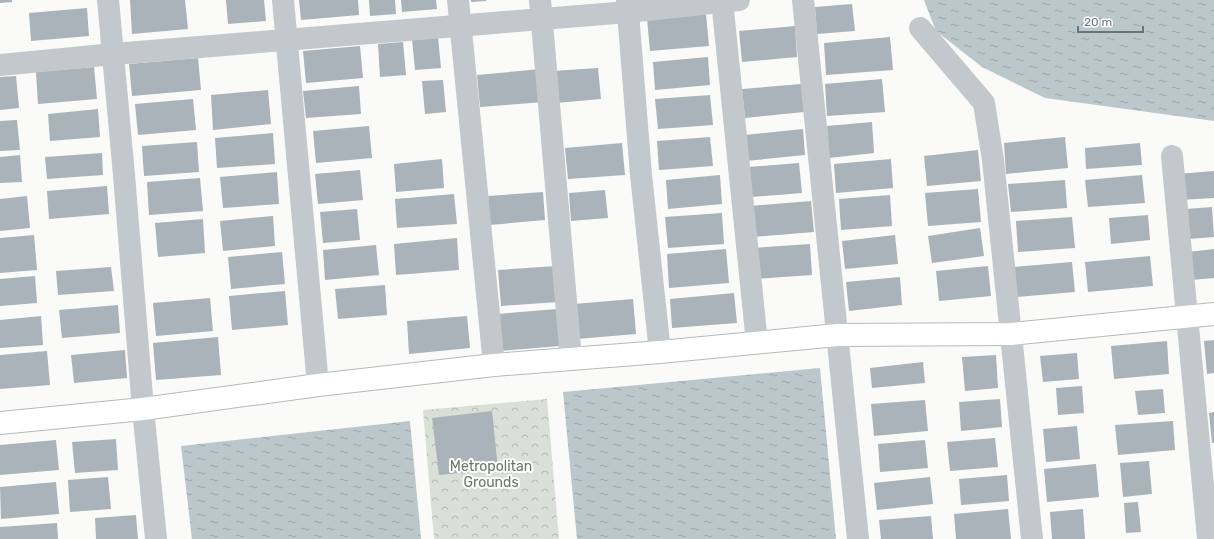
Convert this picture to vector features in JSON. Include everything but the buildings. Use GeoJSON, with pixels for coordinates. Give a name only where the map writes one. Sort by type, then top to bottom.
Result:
{"type":"FeatureCollection","features":[{"type":"Feature","properties":{"kind":"street"},"geometry":{"type":"LineString","coordinates":[[108,0],[114,54],[143,409],[156,539]]}},
{"type":"Feature","properties":{"kind":"street"},"geometry":{"type":"LineString","coordinates":[[283,0],[318,385]]}},
{"type":"Feature","properties":{"kind":"street"},"geometry":{"type":"LineString","coordinates":[[458,0],[494,365]]}},
{"type":"Feature","properties":{"kind":"street"},"geometry":{"type":"LineString","coordinates":[[803,0],[858,539]]}},
{"type":"Feature","properties":{"kind":"street"},"geometry":{"type":"LineString","coordinates":[[0,64],[460,25],[541,9],[728,1],[757,342]]}},
{"type":"Feature","properties":{"kind":"street"},"geometry":{"type":"LineString","coordinates":[[627,6],[641,175],[660,352]]}},
{"type":"Feature","properties":{"kind":"street"},"geometry":{"type":"LineString","coordinates":[[541,9],[571,359]]}},
{"type":"Feature","properties":{"kind":"street"},"geometry":{"type":"LineString","coordinates":[[920,28],[984,103],[993,160],[1032,539]]}},
{"type":"Feature","properties":{"kind":"street"},"geometry":{"type":"LineString","coordinates":[[1172,156],[1208,539]]}},
{"type":"Feature","properties":{"kind":"street"},"geometry":{"type":"LineString","coordinates":[[0,423],[143,409],[318,385],[494,365],[660,352],[837,335],[1011,334],[1187,318],[1214,314]]}},
{"type":"Feature","properties":{"kind":"green space","name":"Metropolitan Grounds"},"geometry":{"type":"Polygon","coordinates":[[[547,399],[559,539],[434,539],[423,410],[547,399]]]}},
{"type":"Feature","properties":{"kind":"water"},"geometry":{"type":"Polygon","coordinates":[[[924,0],[1214,0],[1214,121],[1045,98],[982,67],[936,31],[924,0]]]}},
{"type":"Feature","properties":{"kind":"water"},"geometry":{"type":"Polygon","coordinates":[[[820,368],[836,539],[577,539],[563,392],[820,368]]]}},
{"type":"Feature","properties":{"kind":"water"},"geometry":{"type":"Polygon","coordinates":[[[410,421],[421,539],[192,539],[181,446],[410,421]]]}}]}
